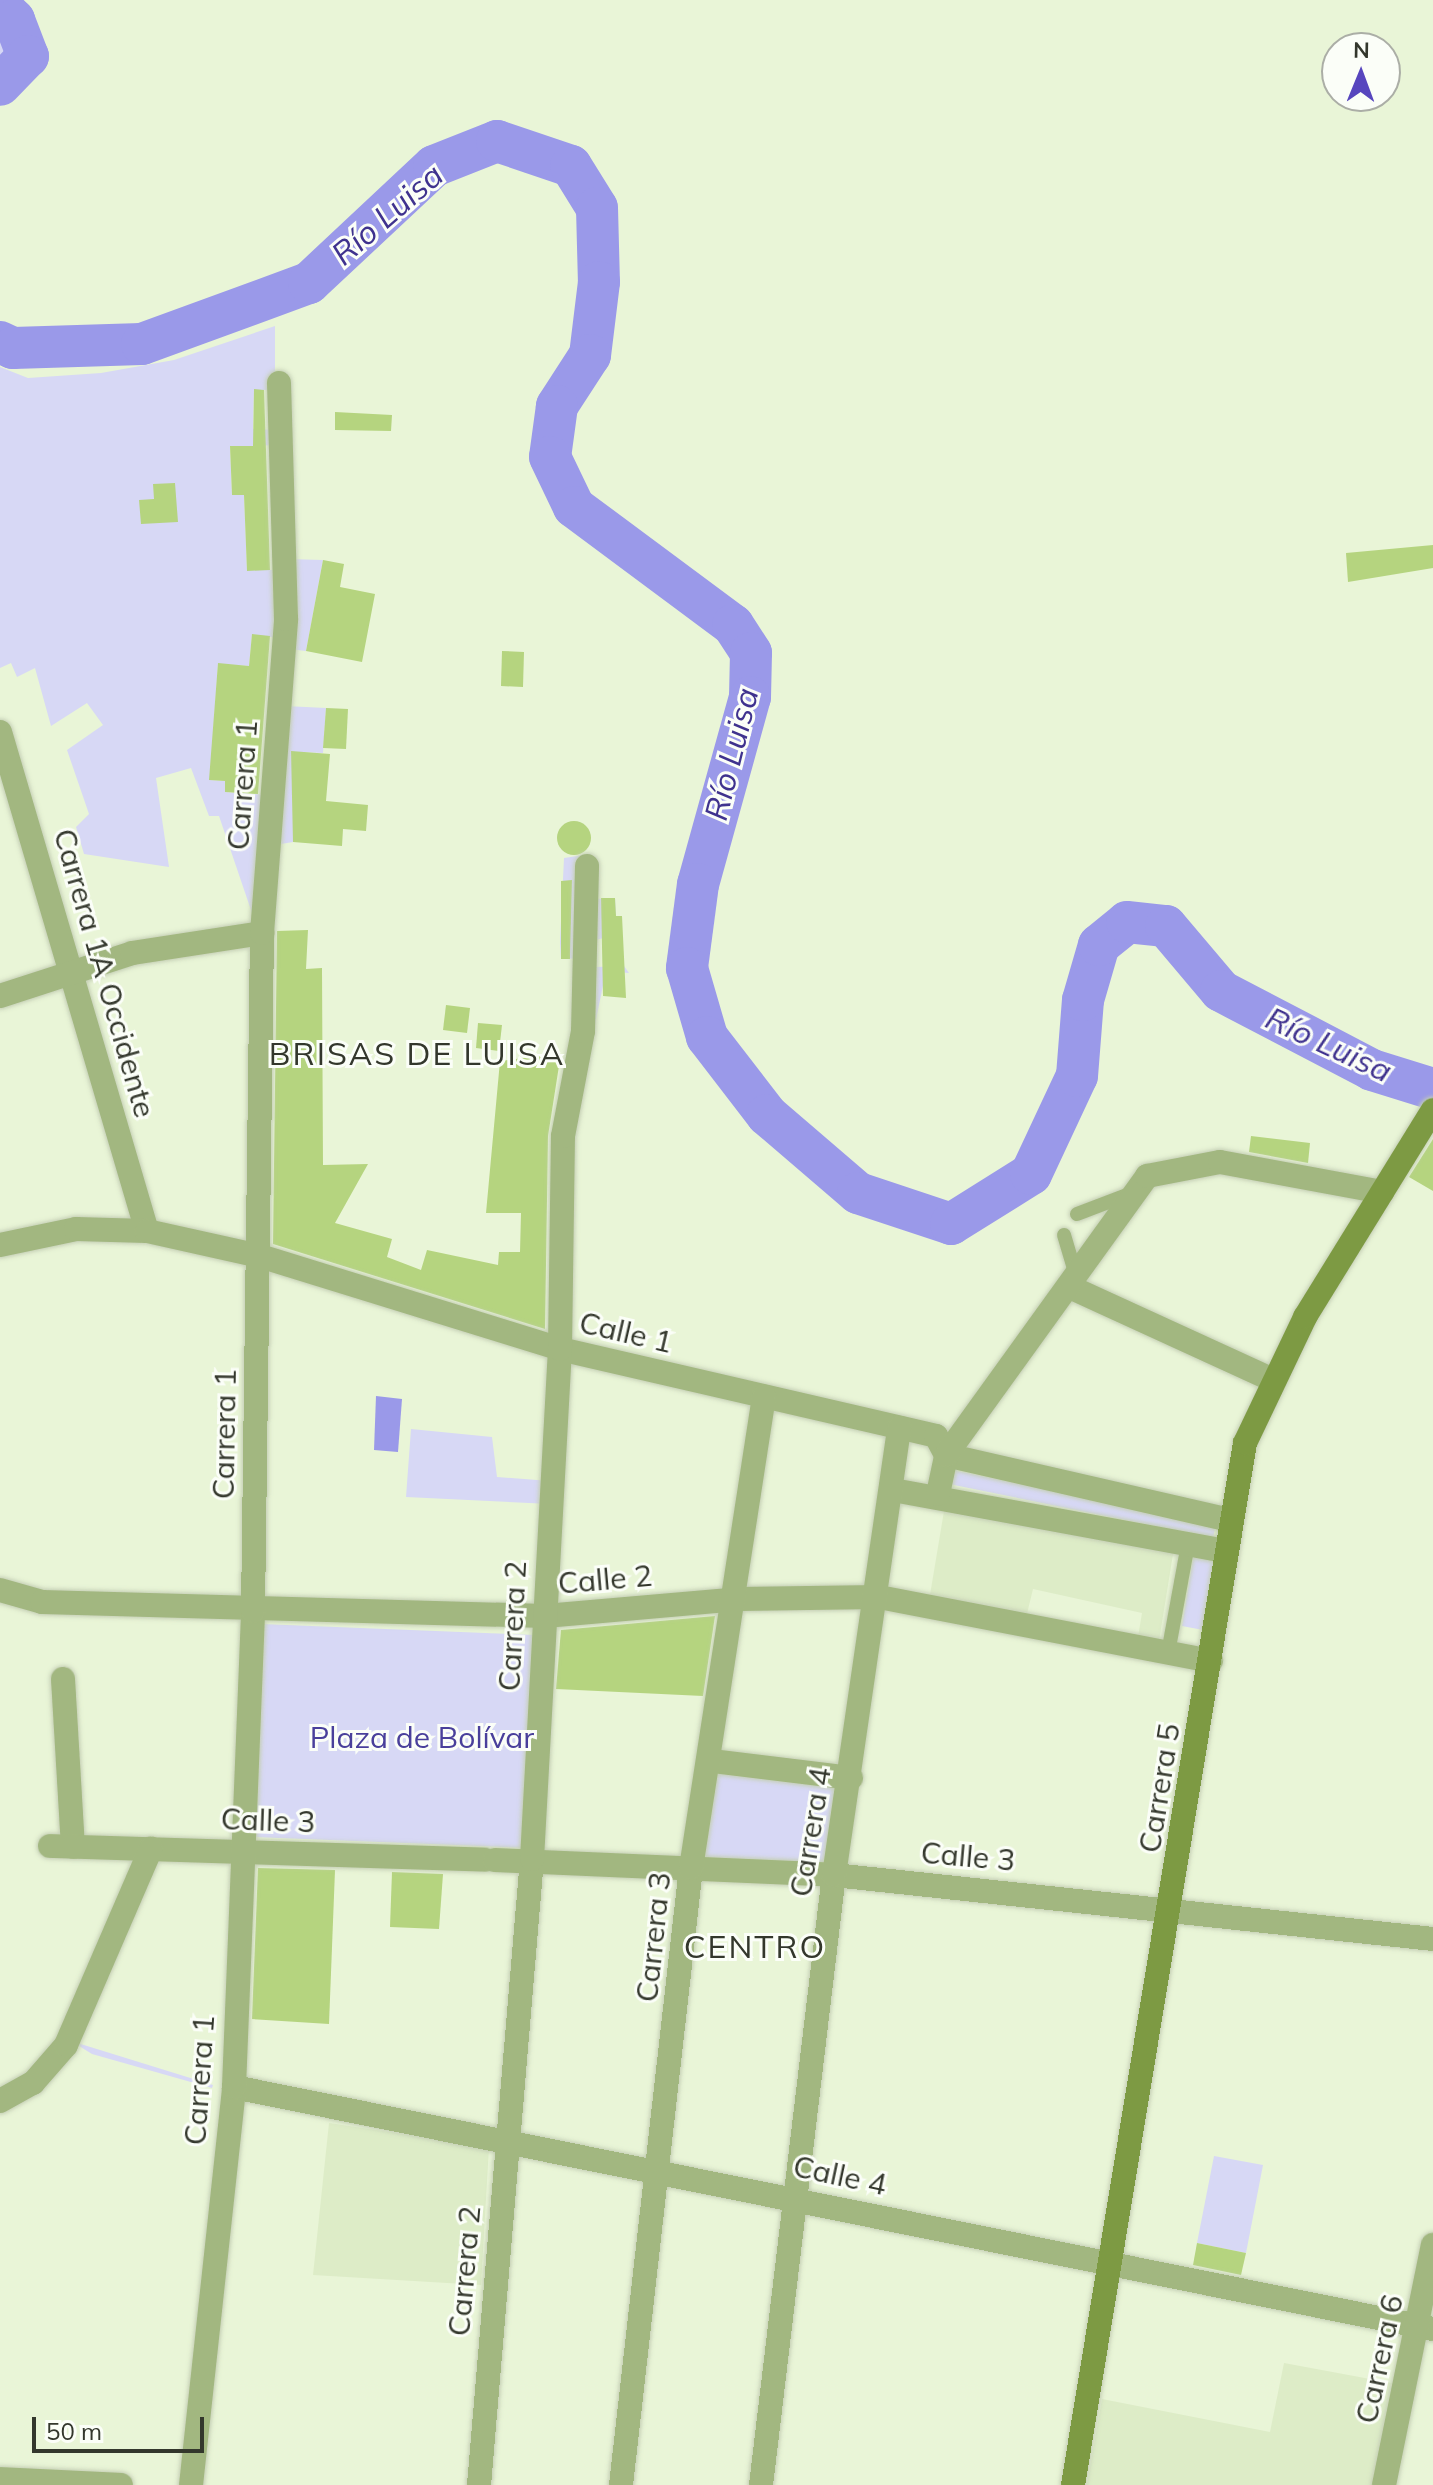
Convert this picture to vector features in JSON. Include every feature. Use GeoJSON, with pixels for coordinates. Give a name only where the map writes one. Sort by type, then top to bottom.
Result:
{"type":"FeatureCollection","features":[{"type":"Feature","properties":{"kind":"main road","name":"Carrera 5"},"geometry":{"type":"LineString","coordinates":[[1073,2485],[1174,1907],[1211,1661],[1224,1551],[1245,1443],[1273,1380],[1433,1110]]}},
{"type":"Feature","properties":{"kind":"street","name":"Carrera 1"},"geometry":{"type":"LineString","coordinates":[[191,2485],[234,2087],[253,1611],[262,933],[286,619],[279,383]]}},
{"type":"Feature","properties":{"kind":"street","name":"Carrera 1A Occidente"},"geometry":{"type":"LineString","coordinates":[[0,732],[147,1231]]}},
{"type":"Feature","properties":{"kind":"street","name":"Carrera 2"},"geometry":{"type":"LineString","coordinates":[[479,2485],[532,1859],[560,1349],[563,1136],[583,1031],[587,866]]}},
{"type":"Feature","properties":{"kind":"street"},"geometry":{"type":"LineString","coordinates":[[0,996],[74,976],[132,953],[262,933]]}},
{"type":"Feature","properties":{"kind":"street"},"geometry":{"type":"LineString","coordinates":[[938,1494],[946,1455],[1075,1284],[1142,1184],[1220,1162],[1382,1192]]}},
{"type":"Feature","properties":{"kind":"street","name":"Calle 1"},"geometry":{"type":"LineString","coordinates":[[0,1245],[76,1229],[147,1231],[260,1256],[560,1349],[936,1436],[946,1455],[1229,1520]]}},
{"type":"Feature","properties":{"kind":"street"},"geometry":{"type":"LineString","coordinates":[[1075,1284],[1273,1380]]}},
{"type":"Feature","properties":{"kind":"street","name":"Carrera 3"},"geometry":{"type":"LineString","coordinates":[[621,2485],[661,2172],[691,1868],[713,1761],[764,1397]]}},
{"type":"Feature","properties":{"kind":"street","name":"Carrera 4"},"geometry":{"type":"LineString","coordinates":[[761,2485],[834,1875],[879,1597],[899,1428]]}},
{"type":"Feature","properties":{"kind":"street"},"geometry":{"type":"LineString","coordinates":[[893,1490],[938,1494],[1224,1551]]}},
{"type":"Feature","properties":{"kind":"street","name":"Calle 2"},"geometry":{"type":"LineString","coordinates":[[0,1590],[42,1602],[253,1611],[545,1616],[738,1599],[879,1597],[1211,1661]]}},
{"type":"Feature","properties":{"kind":"street","name":"Calle 3"},"geometry":{"type":"LineString","coordinates":[[63,1679],[61,1846],[532,1859],[834,1875],[1174,1907],[1433,1939]]}},
{"type":"Feature","properties":{"kind":"street"},"geometry":{"type":"LineString","coordinates":[[713,1761],[851,1778]]}},
{"type":"Feature","properties":{"kind":"street"},"geometry":{"type":"LineString","coordinates":[[0,2101],[33,2083],[66,2045],[151,1849]]}},
{"type":"Feature","properties":{"kind":"street","name":"Calle 4"},"geometry":{"type":"LineString","coordinates":[[234,2087],[1427,2328]]}},
{"type":"Feature","properties":{"kind":"street","name":"Carrera 6"},"geometry":{"type":"LineString","coordinates":[[1384,2485],[1427,2328],[1433,2245]]}},
{"type":"Feature","properties":{"kind":"street"},"geometry":{"type":"LineString","coordinates":[[0,2479],[121,2485]]}},
{"type":"Feature","properties":{"kind":"lane"},"geometry":{"type":"LineString","coordinates":[[1077,1214],[1142,1184]]}},
{"type":"Feature","properties":{"kind":"lane"},"geometry":{"type":"LineString","coordinates":[[1064,1235],[1075,1284]]}},
{"type":"Feature","properties":{"kind":"lane"},"geometry":{"type":"LineString","coordinates":[[1168,1653],[1188,1544]]}},
{"type":"Feature","properties":{"kind":"shaded area"},"geometry":{"type":"Polygon","coordinates":[[[946,1499],[1174,1548],[1158,1647],[1137,1643],[1142,1613],[1033,1589],[1025,1622],[929,1601],[946,1499]]]}},
{"type":"Feature","properties":{"kind":"shaded area"},"geometry":{"type":"Polygon","coordinates":[[[329,2123],[489,2147],[481,2285],[313,2275],[329,2123]]]}},
{"type":"Feature","properties":{"kind":"shaded area"},"geometry":{"type":"Polygon","coordinates":[[[1284,2363],[1397,2384],[1376,2485],[1087,2485],[1102,2399],[1270,2432],[1284,2363]]]}},
{"type":"Feature","properties":{"kind":"green space"},"geometry":{"type":"Polygon","coordinates":[[[0,13],[11,23],[20,55],[0,78],[0,13]]]}},
{"type":"Feature","properties":{"kind":"green space"},"geometry":{"type":"Polygon","coordinates":[[[275,326],[275,390],[254,390],[253,429],[275,430],[274,445],[230,447],[232,495],[244,495],[247,570],[278,570],[280,638],[252,635],[249,666],[218,664],[210,780],[225,781],[225,792],[266,795],[254,919],[219,816],[209,816],[191,768],[156,778],[169,867],[84,854],[76,827],[89,814],[67,750],[103,725],[87,703],[51,726],[35,668],[17,677],[11,663],[0,668],[0,367],[28,378],[101,373],[174,360],[275,326]]]}},
{"type":"Feature","properties":{"kind":"green space"},"geometry":{"type":"Polygon","coordinates":[[[287,559],[323,560],[306,651],[289,649],[287,559]]]}},
{"type":"Feature","properties":{"kind":"green space"},"geometry":{"type":"Polygon","coordinates":[[[285,706],[326,708],[323,753],[301,752],[293,842],[275,845],[285,706]]]}},
{"type":"Feature","properties":{"kind":"green space"},"geometry":{"type":"Polygon","coordinates":[[[591,854],[594,899],[615,898],[617,935],[595,940],[596,967],[624,966],[629,973],[606,971],[593,1034],[582,958],[561,959],[560,942],[564,858],[591,854]]]}},
{"type":"Feature","properties":{"kind":"green space"},"geometry":{"type":"Polygon","coordinates":[[[411,1429],[492,1437],[497,1477],[550,1481],[550,1504],[406,1497],[411,1429]]]}},
{"type":"Feature","properties":{"kind":"green space"},"geometry":{"type":"Polygon","coordinates":[[[952,1470],[1216,1524],[1213,1538],[949,1484],[952,1470]]]}},
{"type":"Feature","properties":{"kind":"green space"},"geometry":{"type":"Polygon","coordinates":[[[1194,1553],[1215,1556],[1203,1630],[1182,1626],[1194,1553]]]}},
{"type":"Feature","properties":{"kind":"green space","name":"Plaza de Bolívar"},"geometry":{"type":"Polygon","coordinates":[[[262,1624],[535,1635],[527,1848],[254,1837],[262,1624]]]}},
{"type":"Feature","properties":{"kind":"green space"},"geometry":{"type":"Polygon","coordinates":[[[718,1768],[843,1782],[828,1868],[702,1863],[718,1768]]]}},
{"type":"Feature","properties":{"kind":"green space"},"geometry":{"type":"Polygon","coordinates":[[[71,2041],[213,2085],[212,2088],[92,2054],[71,2041]]]}},
{"type":"Feature","properties":{"kind":"green space"},"geometry":{"type":"Polygon","coordinates":[[[1214,2156],[1263,2165],[1246,2253],[1197,2243],[1214,2156]]]}},
{"type":"Feature","properties":{"kind":"water"},"geometry":{"type":"Polygon","coordinates":[[[376,1396],[402,1399],[398,1452],[374,1450],[376,1396]]]}},
{"type":"Feature","properties":{"kind":"building"},"geometry":{"type":"Polygon","coordinates":[[[254,389],[264,390],[270,570],[247,571],[244,495],[232,495],[230,446],[253,446],[254,389]]]}},
{"type":"Feature","properties":{"kind":"building"},"geometry":{"type":"Polygon","coordinates":[[[335,412],[392,415],[391,431],[335,430],[335,412]]]}},
{"type":"Feature","properties":{"kind":"building"},"geometry":{"type":"Polygon","coordinates":[[[175,483],[178,522],[141,524],[139,500],[154,499],[153,484],[175,483]]]}},
{"type":"Feature","properties":{"kind":"building"},"geometry":{"type":"Polygon","coordinates":[[[1433,545],[1433,568],[1348,582],[1346,553],[1433,545]]]}},
{"type":"Feature","properties":{"kind":"building"},"geometry":{"type":"Polygon","coordinates":[[[323,560],[344,564],[340,587],[375,594],[362,662],[306,651],[323,560]]]}},
{"type":"Feature","properties":{"kind":"building"},"geometry":{"type":"Polygon","coordinates":[[[252,634],[270,636],[258,794],[225,792],[225,781],[209,780],[218,663],[249,666],[252,634]]]}},
{"type":"Feature","properties":{"kind":"building"},"geometry":{"type":"Polygon","coordinates":[[[502,651],[524,652],[523,687],[501,686],[502,651]]]}},
{"type":"Feature","properties":{"kind":"building"},"geometry":{"type":"Polygon","coordinates":[[[326,708],[348,709],[346,749],[323,748],[326,708]]]}},
{"type":"Feature","properties":{"kind":"building"},"geometry":{"type":"Polygon","coordinates":[[[291,751],[330,754],[326,801],[368,805],[366,831],[343,829],[342,846],[293,842],[291,751]]]}},
{"type":"Feature","properties":{"kind":"building"},"geometry":{"type":"Polygon","coordinates":[[[574,821],[586,826],[591,838],[586,850],[574,855],[562,850],[557,838],[562,826],[574,821]]]}},
{"type":"Feature","properties":{"kind":"building"},"geometry":{"type":"Polygon","coordinates":[[[572,880],[570,959],[561,959],[561,881],[572,880]]]}},
{"type":"Feature","properties":{"kind":"building"},"geometry":{"type":"Polygon","coordinates":[[[601,898],[615,898],[616,916],[622,916],[626,998],[603,996],[601,898]]]}},
{"type":"Feature","properties":{"kind":"building"},"geometry":{"type":"Polygon","coordinates":[[[308,930],[306,969],[322,968],[323,1165],[368,1164],[335,1223],[392,1239],[387,1257],[421,1270],[427,1250],[498,1265],[499,1252],[520,1252],[521,1213],[486,1213],[500,1061],[561,1053],[548,1136],[545,1329],[273,1244],[277,931],[308,930]]]}},
{"type":"Feature","properties":{"kind":"building"},"geometry":{"type":"Polygon","coordinates":[[[446,1005],[470,1008],[467,1033],[443,1030],[446,1005]]]}},
{"type":"Feature","properties":{"kind":"building"},"geometry":{"type":"Polygon","coordinates":[[[478,1023],[502,1025],[499,1051],[476,1048],[478,1023]]]}},
{"type":"Feature","properties":{"kind":"building"},"geometry":{"type":"Polygon","coordinates":[[[1251,1136],[1310,1143],[1308,1163],[1249,1152],[1251,1136]]]}},
{"type":"Feature","properties":{"kind":"building"},"geometry":{"type":"Polygon","coordinates":[[[1433,1139],[1433,1191],[1409,1177],[1433,1139]]]}},
{"type":"Feature","properties":{"kind":"building"},"geometry":{"type":"Polygon","coordinates":[[[715,1616],[703,1696],[556,1689],[561,1630],[715,1616]]]}},
{"type":"Feature","properties":{"kind":"building"},"geometry":{"type":"Polygon","coordinates":[[[258,1868],[335,1870],[329,2024],[252,2019],[258,1868]]]}},
{"type":"Feature","properties":{"kind":"building"},"geometry":{"type":"Polygon","coordinates":[[[392,1872],[443,1874],[439,1929],[390,1927],[392,1872]]]}},
{"type":"Feature","properties":{"kind":"building"},"geometry":{"type":"Polygon","coordinates":[[[1197,2243],[1246,2253],[1241,2275],[1193,2265],[1197,2243]]]}},
{"type":"Feature","properties":{"kind":"waterway","name":"Río Luisa"},"geometry":{"type":"LineString","coordinates":[[0,6],[14,20],[28,56],[0,85]]}},
{"type":"Feature","properties":{"kind":"waterway","name":"Río Luisa"},"geometry":{"type":"LineString","coordinates":[[0,342],[13,348],[142,344],[309,283],[434,166],[497,141],[571,166],[597,208],[599,282],[590,355],[557,406],[550,457],[574,507],[733,625],[751,653],[750,697],[698,884],[687,968],[707,1037],[767,1115],[858,1193],[951,1224],[1031,1174],[1077,1076],[1083,1000],[1099,945],[1127,922],[1166,926],[1221,991],[1372,1070],[1433,1089]]}},
{"type":"Feature","properties":{"kind":"district","name":"BRISAS DE LUISA"},"geometry":{"type":"Point","coordinates":[417,1053]}},
{"type":"Feature","properties":{"kind":"district","name":"CENTRO"},"geometry":{"type":"Point","coordinates":[755,1946]}}]}
